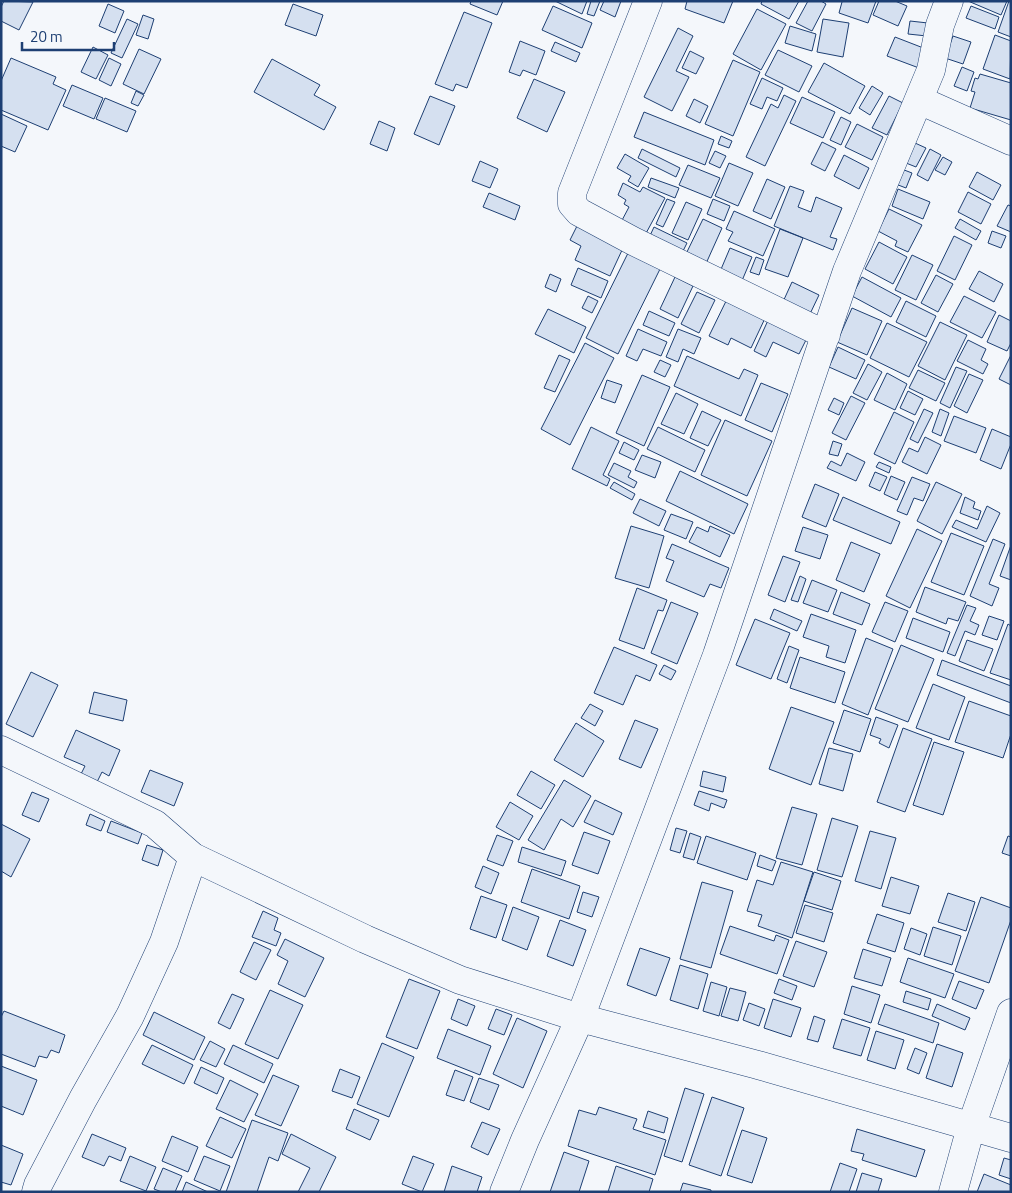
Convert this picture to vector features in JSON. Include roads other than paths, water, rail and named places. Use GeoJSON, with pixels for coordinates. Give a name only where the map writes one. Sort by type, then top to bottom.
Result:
{"type":"FeatureCollection","features":[{"type":"Feature","properties":{"kind":"street"},"geometry":{"type":"LineString","coordinates":[[648,1],[572,193],[572,204],[579,212],[633,240],[826,335]]}},
{"type":"Feature","properties":{"kind":"street"},"geometry":{"type":"LineString","coordinates":[[504,1192],[525,1140],[580,1018],[717,655],[847,270],[931,70],[940,25],[949,1]]}},
{"type":"Feature","properties":{"kind":"street"},"geometry":{"type":"LineString","coordinates":[[918,100],[1011,141]]}},
{"type":"Feature","properties":{"kind":"street"},"geometry":{"type":"LineString","coordinates":[[1,750],[154,824],[193,857],[366,939],[460,980],[580,1018],[758,1065],[1011,1138]]}},
{"type":"Feature","properties":{"kind":"street"},"geometry":{"type":"LineString","coordinates":[[36,1192],[83,1099],[130,1016],[164,942],[193,857]]}},
{"type":"Feature","properties":{"kind":"street"},"geometry":{"type":"LineString","coordinates":[[953,1192],[971,1127],[1011,1013]]}}]}
